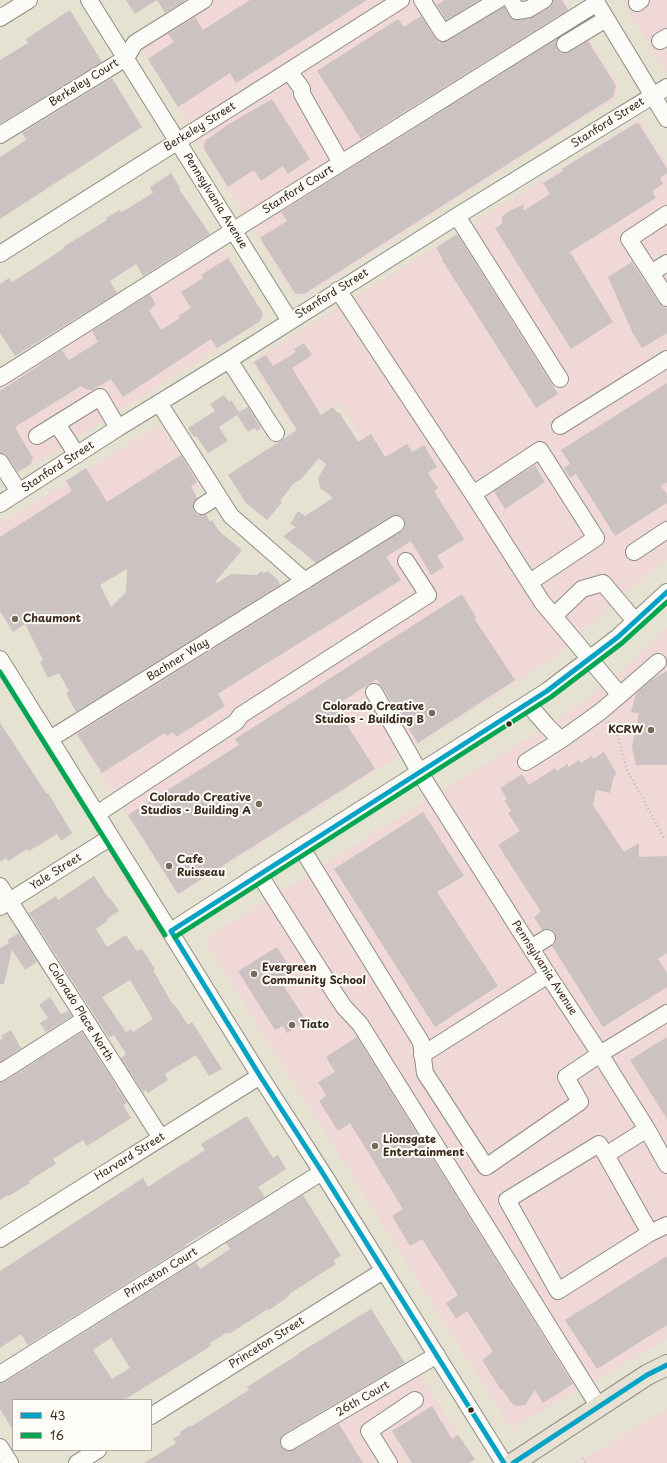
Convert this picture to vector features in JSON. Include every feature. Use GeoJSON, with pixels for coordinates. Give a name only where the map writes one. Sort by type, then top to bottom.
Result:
{"type":"FeatureCollection","features":[{"type":"Feature","properties":{"kind":"main road"},"geometry":{"type":"LineString","coordinates":[[513,1463],[647,1375],[667,1365]]}},
{"type":"Feature","properties":{"kind":"street"},"geometry":{"type":"LineString","coordinates":[[0,18],[29,0]]}},
{"type":"Feature","properties":{"kind":"street","name":"Pennsylvania Avenue"},"geometry":{"type":"LineString","coordinates":[[89,0],[290,321]]}},
{"type":"Feature","properties":{"kind":"street","name":"Berkeley Court"},"geometry":{"type":"LineString","coordinates":[[0,135],[126,58],[135,43],[204,0]]}},
{"type":"Feature","properties":{"kind":"street","name":"Berkeley Street"},"geometry":{"type":"LineString","coordinates":[[0,254],[401,0]]}},
{"type":"Feature","properties":{"kind":"street"},"geometry":{"type":"LineString","coordinates":[[422,0],[443,33],[498,0]]}},
{"type":"Feature","properties":{"kind":"street"},"geometry":{"type":"LineString","coordinates":[[512,0],[518,10],[529,9],[544,0]]}},
{"type":"Feature","properties":{"kind":"street"},"geometry":{"type":"LineString","coordinates":[[596,1],[667,119]]}},
{"type":"Feature","properties":{"kind":"street","name":"Stanford Court"},"geometry":{"type":"LineString","coordinates":[[0,378],[596,1]]}},
{"type":"Feature","properties":{"kind":"street"},"geometry":{"type":"LineString","coordinates":[[565,44],[606,19]]}},
{"type":"Feature","properties":{"kind":"street"},"geometry":{"type":"LineString","coordinates":[[289,71],[302,89],[302,94],[341,163]]}},
{"type":"Feature","properties":{"kind":"street","name":"Stanford Street"},"geometry":{"type":"LineString","coordinates":[[0,504],[118,428],[229,360],[456,216],[667,87]]}},
{"type":"Feature","properties":{"kind":"street"},"geometry":{"type":"LineString","coordinates":[[667,214],[629,239],[667,298]]}},
{"type":"Feature","properties":{"kind":"street"},"geometry":{"type":"LineString","coordinates":[[456,216],[560,379]]}},
{"type":"Feature","properties":{"kind":"street"},"geometry":{"type":"LineString","coordinates":[[651,273],[667,263]]}},
{"type":"Feature","properties":{"kind":"street"},"geometry":{"type":"LineString","coordinates":[[338,290],[473,494],[542,602],[620,695]]}},
{"type":"Feature","properties":{"kind":"street"},"geometry":{"type":"LineString","coordinates":[[560,426],[667,359]]}},
{"type":"Feature","properties":{"kind":"street"},"geometry":{"type":"LineString","coordinates":[[229,360],[276,433]]}},
{"type":"Feature","properties":{"kind":"street"},"geometry":{"type":"LineString","coordinates":[[37,436],[100,397],[118,428]]}},
{"type":"Feature","properties":{"kind":"street"},"geometry":{"type":"LineString","coordinates":[[160,403],[231,516],[305,581]]}},
{"type":"Feature","properties":{"kind":"street"},"geometry":{"type":"LineString","coordinates":[[58,424],[77,455]]}},
{"type":"Feature","properties":{"kind":"street"},"geometry":{"type":"LineString","coordinates":[[473,494],[540,450],[596,538],[530,582]]}},
{"type":"Feature","properties":{"kind":"street"},"geometry":{"type":"LineString","coordinates":[[0,462],[19,492]]}},
{"type":"Feature","properties":{"kind":"street"},"geometry":{"type":"LineString","coordinates":[[202,506],[218,496]]}},
{"type":"Feature","properties":{"kind":"street","name":"Bachner Way"},"geometry":{"type":"LineString","coordinates":[[50,739],[396,524]]}},
{"type":"Feature","properties":{"kind":"street"},"geometry":{"type":"LineString","coordinates":[[634,552],[667,530]]}},
{"type":"Feature","properties":{"kind":"street"},"geometry":{"type":"LineString","coordinates":[[97,814],[236,722],[241,715],[428,595],[406,561]]}},
{"type":"Feature","properties":{"kind":"street"},"geometry":{"type":"LineString","coordinates":[[554,616],[582,589],[603,583],[635,621]]}},
{"type":"Feature","properties":{"kind":"street"},"geometry":{"type":"LineString","coordinates":[[171,931],[547,692],[618,637],[667,592]]}},
{"type":"Feature","properties":{"kind":"street"},"geometry":{"type":"LineString","coordinates":[[0,659],[504,1463]]}},
{"type":"Feature","properties":{"kind":"street"},"geometry":{"type":"LineString","coordinates":[[526,762],[561,740],[600,712],[658,662]]}},
{"type":"Feature","properties":{"kind":"street","name":"Pennsylvania Avenue"},"geometry":{"type":"LineString","coordinates":[[374,692],[420,773],[648,1129],[667,1165]]}},
{"type":"Feature","properties":{"kind":"street"},"geometry":{"type":"LineString","coordinates":[[528,704],[561,740]]}},
{"type":"Feature","properties":{"kind":"street","name":"Yale Street"},"geometry":{"type":"LineString","coordinates":[[5,904],[112,837]]}},
{"type":"Feature","properties":{"kind":"street"},"geometry":{"type":"LineString","coordinates":[[301,847],[421,1042],[425,1073],[486,1167],[580,1102],[566,1077],[600,1054],[667,1013]]}},
{"type":"Feature","properties":{"kind":"street"},"geometry":{"type":"LineString","coordinates":[[259,874],[344,1008],[360,1024],[599,1407]]}},
{"type":"Feature","properties":{"kind":"street","name":"Colorado Place North"},"geometry":{"type":"LineString","coordinates":[[0,886],[5,904],[85,1020],[160,1138]]}},
{"type":"Feature","properties":{"kind":"street"},"geometry":{"type":"LineString","coordinates":[[531,948],[547,938]]}},
{"type":"Feature","properties":{"kind":"street"},"geometry":{"type":"LineString","coordinates":[[422,1055],[548,975]]}},
{"type":"Feature","properties":{"kind":"street"},"geometry":{"type":"LineString","coordinates":[[0,1072],[85,1020]]}},
{"type":"Feature","properties":{"kind":"street","name":"Harvard Street"},"geometry":{"type":"LineString","coordinates":[[0,1239],[260,1076]]}},
{"type":"Feature","properties":{"kind":"street"},"geometry":{"type":"LineString","coordinates":[[606,1155],[648,1129]]}},
{"type":"Feature","properties":{"kind":"street"},"geometry":{"type":"LineString","coordinates":[[650,1233],[599,1144],[507,1200],[558,1291],[650,1233],[667,1225]]}},
{"type":"Feature","properties":{"kind":"street","name":"Princeton Court"},"geometry":{"type":"LineString","coordinates":[[0,1374],[322,1172]]}},
{"type":"Feature","properties":{"kind":"street","name":"Princeton Street"},"geometry":{"type":"LineString","coordinates":[[152,1415],[383,1271]]}},
{"type":"Feature","properties":{"kind":"street","name":"26th Court"},"geometry":{"type":"LineString","coordinates":[[289,1442],[437,1355]]}},
{"type":"Feature","properties":{"kind":"street"},"geometry":{"type":"LineString","coordinates":[[389,1463],[369,1431],[415,1400]]}},
{"type":"Feature","properties":{"kind":"street"},"geometry":{"type":"LineString","coordinates":[[0,1447],[10,1463]]}},
{"type":"Feature","properties":{"kind":"street"},"geometry":{"type":"LineString","coordinates":[[77,1463],[96,1451]]}},
{"type":"Feature","properties":{"kind":"path"},"geometry":{"type":"LineString","coordinates":[[600,712],[618,736],[627,770],[664,838]]}},
{"type":"Feature","properties":{"kind":"path"},"geometry":{"type":"LineString","coordinates":[[583,1458],[586,1463]]}},
{"type":"Feature","properties":{"kind":"shaded area"},"geometry":{"type":"Polygon","coordinates":[[[213,0],[564,0],[619,84],[616,98],[305,296],[298,296],[293,294],[140,47],[213,0]]]}},
{"type":"Feature","properties":{"kind":"shaded area"},"geometry":{"type":"Polygon","coordinates":[[[621,0],[667,0],[667,74],[621,0]]]}},
{"type":"Feature","properties":{"kind":"shaded area"},"geometry":{"type":"Polygon","coordinates":[[[640,119],[667,164],[667,558],[557,655],[531,673],[178,896],[73,731],[413,519],[339,402],[293,428],[251,362],[640,119]]]}},
{"type":"Feature","properties":{"kind":"shaded area"},"geometry":{"type":"Polygon","coordinates":[[[221,244],[264,313],[262,321],[14,477],[0,455],[0,385],[221,244]]]}},
{"type":"Feature","properties":{"kind":"shaded area"},"geometry":{"type":"Polygon","coordinates":[[[160,424],[202,486],[0,611],[0,524],[160,424]]]}},
{"type":"Feature","properties":{"kind":"shaded area"},"geometry":{"type":"Polygon","coordinates":[[[667,628],[667,1339],[511,1429],[208,946],[209,936],[566,714],[632,662],[667,628]]]}},
{"type":"Feature","properties":{"kind":"shaded area"},"geometry":{"type":"Polygon","coordinates":[[[419,1374],[477,1462],[273,1463],[419,1374]]]}},
{"type":"Feature","properties":{"kind":"shaded area"},"geometry":{"type":"Polygon","coordinates":[[[667,1409],[667,1463],[578,1463],[647,1420],[667,1409]]]}},
{"type":"Feature","properties":{"kind":"building"},"geometry":{"type":"Polygon","coordinates":[[[126,0],[157,0],[135,14],[126,0]]]}},
{"type":"Feature","properties":{"kind":"building"},"geometry":{"type":"Polygon","coordinates":[[[157,0],[184,0],[185,1],[165,13],[157,0]]]}},
{"type":"Feature","properties":{"kind":"building"},"geometry":{"type":"Polygon","coordinates":[[[250,0],[367,0],[236,83],[230,73],[178,107],[148,59],[174,42],[168,34],[195,17],[203,30],[250,0]]]}},
{"type":"Feature","properties":{"kind":"building"},"geometry":{"type":"Polygon","coordinates":[[[445,0],[480,0],[446,20],[437,5],[445,0]]]}},
{"type":"Feature","properties":{"kind":"building"},"geometry":{"type":"Polygon","coordinates":[[[553,0],[562,0],[568,10],[361,139],[317,71],[398,19],[404,27],[421,16],[435,38],[439,42],[444,42],[504,7],[512,19],[519,20],[534,17],[549,8],[553,0]]]}},
{"type":"Feature","properties":{"kind":"building"},"geometry":{"type":"Polygon","coordinates":[[[70,10],[102,62],[0,124],[0,60],[28,43],[26,39],[70,10]]]}},
{"type":"Feature","properties":{"kind":"building"},"geometry":{"type":"Polygon","coordinates":[[[557,39],[557,49],[560,52],[565,53],[570,52],[588,41],[616,86],[613,97],[304,294],[295,293],[260,238],[287,221],[281,212],[557,39]]]}},
{"type":"Feature","properties":{"kind":"building"},"geometry":{"type":"Polygon","coordinates":[[[112,78],[142,127],[0,219],[0,157],[26,140],[22,133],[112,78]]]}},
{"type":"Feature","properties":{"kind":"building"},"geometry":{"type":"Polygon","coordinates":[[[272,99],[310,159],[288,174],[283,166],[261,181],[254,170],[228,187],[204,149],[205,141],[226,126],[272,99]]]}},
{"type":"Feature","properties":{"kind":"building"},"geometry":{"type":"Polygon","coordinates":[[[638,122],[667,169],[667,173],[660,178],[663,184],[652,191],[656,198],[570,252],[613,322],[571,349],[495,228],[502,224],[502,217],[506,213],[524,204],[523,211],[550,194],[543,183],[563,171],[562,169],[638,122]]]}},
{"type":"Feature","properties":{"kind":"building"},"geometry":{"type":"Polygon","coordinates":[[[171,173],[180,188],[179,189],[210,234],[143,276],[136,264],[110,281],[117,293],[15,356],[0,333],[0,284],[9,278],[12,282],[64,248],[63,247],[107,220],[106,218],[120,210],[121,212],[127,209],[153,193],[150,187],[171,173]]]}},
{"type":"Feature","properties":{"kind":"building"},"geometry":{"type":"Polygon","coordinates":[[[457,234],[558,394],[536,408],[442,260],[443,259],[436,248],[457,234]]]}},
{"type":"Feature","properties":{"kind":"building"},"geometry":{"type":"Polygon","coordinates":[[[228,258],[262,312],[262,317],[259,322],[217,348],[211,339],[123,397],[111,379],[92,390],[88,390],[81,386],[15,427],[33,458],[31,464],[18,472],[8,457],[5,454],[0,453],[0,391],[62,350],[69,360],[98,342],[92,331],[150,294],[156,305],[149,310],[161,330],[180,318],[178,316],[191,308],[181,292],[203,278],[201,275],[228,258]]]}},
{"type":"Feature","properties":{"kind":"building"},"geometry":{"type":"Polygon","coordinates":[[[632,262],[659,303],[667,309],[667,333],[642,348],[632,332],[608,277],[632,262]]]}},
{"type":"Feature","properties":{"kind":"building"},"geometry":{"type":"Polygon","coordinates":[[[304,343],[312,355],[292,368],[321,415],[333,407],[337,413],[339,412],[358,442],[371,434],[385,457],[407,444],[412,452],[424,445],[437,467],[428,473],[438,488],[434,491],[464,539],[437,556],[444,567],[431,575],[411,541],[386,557],[401,580],[222,691],[218,694],[225,706],[176,737],[173,732],[167,736],[165,733],[102,773],[77,734],[401,532],[405,528],[404,519],[401,516],[391,516],[316,563],[283,536],[296,527],[290,524],[298,511],[305,516],[333,498],[320,488],[318,478],[326,464],[319,458],[302,478],[293,484],[280,501],[282,502],[267,520],[246,503],[228,475],[297,430],[254,362],[266,355],[273,366],[296,352],[294,349],[304,343]]]}},
{"type":"Feature","properties":{"kind":"building"},"geometry":{"type":"Polygon","coordinates":[[[667,383],[667,482],[661,486],[667,494],[667,503],[615,536],[576,474],[570,478],[564,468],[570,464],[561,450],[667,383]]]}},
{"type":"Feature","properties":{"kind":"building"},"geometry":{"type":"Polygon","coordinates":[[[224,395],[229,402],[231,400],[239,412],[248,407],[261,428],[257,431],[255,428],[248,432],[237,415],[219,427],[228,441],[208,453],[196,436],[194,437],[188,428],[215,411],[210,404],[224,395]]]}},
{"type":"Feature","properties":{"kind":"building"},"geometry":{"type":"Polygon","coordinates":[[[181,455],[197,482],[191,486],[197,498],[193,502],[194,511],[198,515],[206,514],[210,522],[212,520],[220,532],[242,550],[215,582],[217,583],[231,574],[257,575],[261,571],[264,573],[268,571],[278,580],[280,585],[76,712],[66,693],[69,691],[59,673],[48,678],[40,662],[43,660],[25,624],[13,632],[0,611],[0,537],[72,491],[66,481],[86,468],[107,502],[181,455]],[[127,569],[100,585],[111,607],[126,592],[127,569]]]}},
{"type":"Feature","properties":{"kind":"building"},"geometry":{"type":"Polygon","coordinates":[[[535,465],[545,482],[505,509],[494,491],[535,465]]]}},
{"type":"Feature","properties":{"kind":"building"},"geometry":{"type":"Polygon","coordinates":[[[462,594],[476,617],[474,618],[515,680],[418,743],[377,679],[369,684],[335,706],[375,769],[178,894],[128,815],[239,745],[235,739],[462,594]]]}},
{"type":"Feature","properties":{"kind":"building","name":"KCRW"},"geometry":{"type":"Polygon","coordinates":[[[667,671],[667,765],[636,765],[632,747],[639,713],[631,712],[636,694],[651,680],[667,671]]]}},
{"type":"Feature","properties":{"kind":"building"},"geometry":{"type":"Polygon","coordinates":[[[0,723],[47,794],[48,793],[72,833],[61,841],[57,834],[29,851],[27,849],[8,861],[6,858],[0,862],[0,723]]]}},
{"type":"Feature","properties":{"kind":"building"},"geometry":{"type":"Polygon","coordinates":[[[604,752],[617,774],[614,776],[610,793],[596,790],[593,805],[624,852],[639,843],[639,857],[667,856],[667,953],[658,959],[667,973],[667,987],[603,1027],[552,946],[556,942],[555,933],[551,929],[542,930],[534,917],[541,912],[498,845],[520,831],[508,813],[511,811],[504,800],[507,799],[500,788],[522,774],[529,785],[555,768],[557,771],[567,764],[569,767],[579,760],[581,763],[592,756],[593,759],[604,752]]]}},
{"type":"Feature","properties":{"kind":"building"},"geometry":{"type":"Polygon","coordinates":[[[423,812],[464,876],[437,892],[498,986],[435,1027],[334,869],[423,812]]]}},
{"type":"Feature","properties":{"kind":"building"},"geometry":{"type":"Polygon","coordinates":[[[94,876],[119,911],[96,929],[107,947],[126,935],[137,951],[142,949],[155,969],[153,970],[173,1005],[174,1004],[188,1025],[192,1022],[222,1069],[209,1076],[196,1055],[165,1074],[168,1080],[148,1093],[146,1090],[143,1092],[121,1058],[126,1054],[114,1035],[109,1038],[29,913],[56,896],[58,900],[94,876]],[[130,980],[102,997],[126,1032],[131,1029],[133,1032],[153,1019],[130,980]]]}},
{"type":"Feature","properties":{"kind":"building"},"geometry":{"type":"Polygon","coordinates":[[[19,933],[37,962],[25,970],[12,950],[4,984],[0,984],[0,948],[9,943],[7,940],[19,933]]]}},
{"type":"Feature","properties":{"kind":"building"},"geometry":{"type":"Polygon","coordinates":[[[277,947],[292,971],[279,979],[305,1019],[299,1023],[300,1025],[287,1033],[283,1026],[275,1030],[238,971],[277,947]]]}},
{"type":"Feature","properties":{"kind":"building"},"geometry":{"type":"Polygon","coordinates":[[[50,997],[61,1014],[68,1011],[72,1016],[46,1032],[40,1023],[48,1018],[39,1005],[50,997]]]}},
{"type":"Feature","properties":{"kind":"building"},"geometry":{"type":"Polygon","coordinates":[[[11,1030],[21,1048],[0,1062],[0,1040],[3,1038],[1,1036],[11,1030]]]}},
{"type":"Feature","properties":{"kind":"building"},"geometry":{"type":"Polygon","coordinates":[[[82,1032],[127,1103],[123,1105],[131,1118],[87,1146],[83,1140],[53,1159],[56,1164],[29,1181],[30,1183],[0,1200],[0,1082],[5,1081],[82,1032]]]}},
{"type":"Feature","properties":{"kind":"building"},"geometry":{"type":"Polygon","coordinates":[[[357,1037],[573,1384],[543,1403],[535,1390],[525,1405],[515,1406],[502,1389],[501,1390],[482,1360],[493,1352],[467,1311],[456,1319],[446,1303],[458,1295],[422,1239],[410,1246],[392,1216],[403,1209],[350,1123],[338,1131],[319,1101],[326,1096],[318,1082],[335,1072],[326,1057],[357,1037]]]}},
{"type":"Feature","properties":{"kind":"building"},"geometry":{"type":"Polygon","coordinates":[[[667,1037],[667,1119],[630,1060],[667,1037]]]}},
{"type":"Feature","properties":{"kind":"building"},"geometry":{"type":"Polygon","coordinates":[[[247,1116],[273,1158],[278,1155],[286,1169],[258,1187],[265,1197],[185,1245],[186,1246],[28,1345],[21,1334],[0,1348],[0,1271],[143,1178],[148,1187],[205,1150],[201,1144],[247,1116]]]}},
{"type":"Feature","properties":{"kind":"building"},"geometry":{"type":"Polygon","coordinates":[[[303,1195],[341,1256],[334,1260],[336,1264],[289,1294],[290,1295],[269,1310],[268,1309],[229,1334],[228,1332],[210,1343],[211,1346],[126,1399],[12,1399],[12,1428],[0,1409],[0,1383],[5,1382],[196,1262],[200,1269],[230,1249],[226,1243],[303,1195]],[[111,1338],[93,1350],[112,1379],[130,1368],[111,1338]]]}},
{"type":"Feature","properties":{"kind":"building"},"geometry":{"type":"Polygon","coordinates":[[[667,1256],[667,1325],[597,1369],[565,1320],[667,1256]]]}},
{"type":"Feature","properties":{"kind":"building"},"geometry":{"type":"Polygon","coordinates":[[[371,1309],[405,1363],[284,1434],[281,1437],[280,1442],[284,1450],[293,1450],[339,1424],[363,1463],[144,1463],[176,1443],[173,1439],[181,1434],[180,1432],[249,1390],[247,1387],[371,1309]]]}},
{"type":"Feature","properties":{"kind":"building"},"geometry":{"type":"Polygon","coordinates":[[[432,1406],[452,1439],[458,1435],[475,1459],[469,1463],[412,1463],[392,1431],[432,1406]]]}},
{"type":"Feature","properties":{"kind":"transit line","name":"43"},"geometry":{"type":"LineString","coordinates":[[171,931],[547,691],[618,637],[667,592]]}},
{"type":"Feature","properties":{"kind":"transit line","name":"16"},"geometry":{"type":"LineString","coordinates":[[175,937],[551,697],[622,643],[667,602]]}},
{"type":"Feature","properties":{"kind":"transit line","name":"16"},"geometry":{"type":"LineString","coordinates":[[0,672],[165,935]]}},
{"type":"Feature","properties":{"kind":"transit line","name":"43"},"geometry":{"type":"LineString","coordinates":[[171,931],[260,1076],[322,1172],[504,1463]]}},
{"type":"Feature","properties":{"kind":"transit line","name":"43"},"geometry":{"type":"LineString","coordinates":[[513,1463],[647,1375],[667,1365]]}},
{"type":"Feature","properties":{"kind":"place","name":"Chaumont"},"geometry":{"type":"Point","coordinates":[15,619]}},
{"type":"Feature","properties":{"kind":"place","name":"Colorado Creative Studios - Building B"},"geometry":{"type":"Point","coordinates":[432,713]}},
{"type":"Feature","properties":{"kind":"place","name":"KCRW"},"geometry":{"type":"Point","coordinates":[651,730]}},
{"type":"Feature","properties":{"kind":"place","name":"Colorado Creative Studios - Building A"},"geometry":{"type":"Point","coordinates":[259,804]}},
{"type":"Feature","properties":{"kind":"place","name":"Cafe Ruisseau"},"geometry":{"type":"Point","coordinates":[169,866]}},
{"type":"Feature","properties":{"kind":"place","name":"Evergreen Community School"},"geometry":{"type":"Point","coordinates":[254,974]}},
{"type":"Feature","properties":{"kind":"place","name":"Tiato"},"geometry":{"type":"Point","coordinates":[292,1025]}},
{"type":"Feature","properties":{"kind":"place","name":"Lionsgate Entertainment"},"geometry":{"type":"Point","coordinates":[375,1146]}}]}
